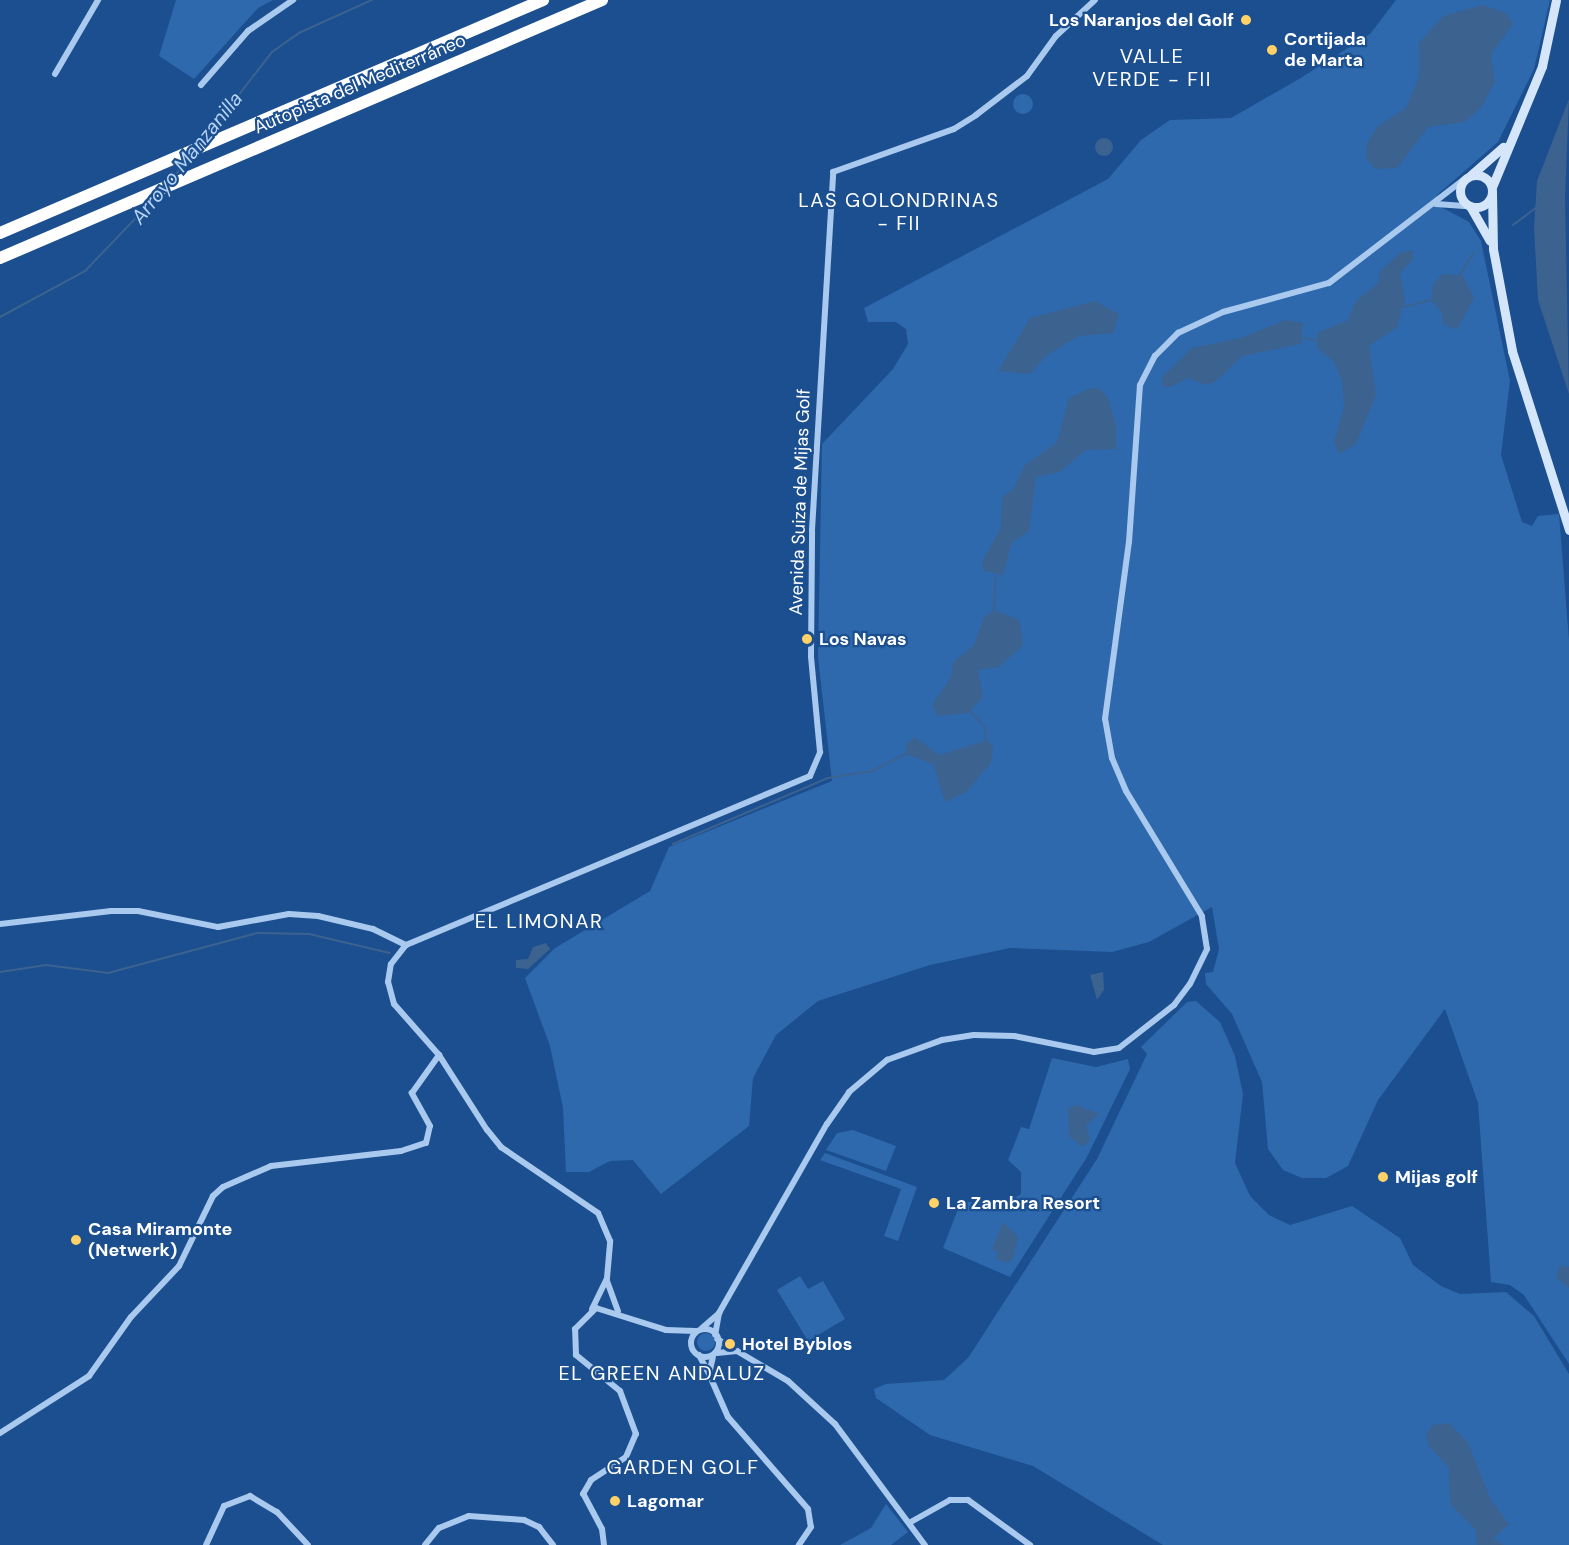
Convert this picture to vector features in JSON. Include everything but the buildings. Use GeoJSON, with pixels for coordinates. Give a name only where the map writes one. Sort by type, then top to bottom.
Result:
{"type":"FeatureCollection","features":[{"type":"Feature","properties":{"kind":"highway","name":"Autopista del Mediterráneo"},"geometry":{"type":"LineString","coordinates":[[0,233],[543,0]]}},
{"type":"Feature","properties":{"kind":"highway","name":"Autopista del Mediterráneo"},"geometry":{"type":"LineString","coordinates":[[0,258],[602,0]]}},
{"type":"Feature","properties":{"kind":"street"},"geometry":{"type":"LineString","coordinates":[[55,74],[98,0]]}},
{"type":"Feature","properties":{"kind":"street"},"geometry":{"type":"LineString","coordinates":[[201,85],[248,31],[293,0]]}},
{"type":"Feature","properties":{"kind":"street","name":"Avenida Suiza de Mijas Golf"},"geometry":{"type":"LineString","coordinates":[[440,1055],[394,1005],[388,974],[398,953],[406,945],[810,776],[820,752],[811,656],[812,530],[833,172],[954,129],[976,115],[1027,76],[1056,36],[1095,0]]}},
{"type":"Feature","properties":{"kind":"street"},"geometry":{"type":"LineString","coordinates":[[1430,206],[1484,205],[1492,190],[1510,137],[1542,66],[1556,0]]}},
{"type":"Feature","properties":{"kind":"street"},"geometry":{"type":"LineString","coordinates":[[799,1545],[811,1527],[808,1509],[728,1417],[693,1342],[699,1330],[719,1313],[827,1124],[849,1092],[887,1060],[942,1040],[991,1035],[1094,1052],[1119,1048],[1166,1012],[1190,984],[1207,949],[1202,916],[1126,792],[1112,758],[1105,719],[1129,542],[1140,385],[1165,343],[1185,328],[1223,312],[1329,283],[1468,176],[1510,137]]}},
{"type":"Feature","properties":{"kind":"street"},"geometry":{"type":"LineString","coordinates":[[1468,176],[1481,175],[1492,190],[1493,249],[1512,351],[1569,530]]}},
{"type":"Feature","properties":{"kind":"street"},"geometry":{"type":"LineString","coordinates":[[1468,176],[1460,192],[1493,249]]}},
{"type":"Feature","properties":{"kind":"street"},"geometry":{"type":"LineString","coordinates":[[0,924],[111,911],[138,911],[218,927],[289,915],[318,916],[373,929],[406,945]]}},
{"type":"Feature","properties":{"kind":"street"},"geometry":{"type":"LineString","coordinates":[[0,1433],[94,1371],[137,1310],[179,1266],[213,1196],[223,1187],[272,1166],[401,1151],[426,1143],[430,1126],[412,1093],[440,1055],[501,1147],[598,1213],[610,1241],[607,1278],[592,1309],[575,1329],[573,1349],[620,1391],[636,1434],[626,1457],[591,1480],[583,1494],[602,1529],[604,1545]]}},
{"type":"Feature","properties":{"kind":"street"},"geometry":{"type":"LineString","coordinates":[[607,1278],[618,1311]]}},
{"type":"Feature","properties":{"kind":"street"},"geometry":{"type":"LineString","coordinates":[[592,1309],[618,1311],[666,1330],[699,1330],[737,1351],[816,1405],[925,1545]]}},
{"type":"Feature","properties":{"kind":"street"},"geometry":{"type":"LineString","coordinates":[[709,1374],[715,1355],[719,1313]]}},
{"type":"Feature","properties":{"kind":"street"},"geometry":{"type":"LineString","coordinates":[[699,1354],[715,1355],[737,1351]]}},
{"type":"Feature","properties":{"kind":"street"},"geometry":{"type":"LineString","coordinates":[[206,1545],[224,1506],[250,1496],[277,1512],[308,1545]]}},
{"type":"Feature","properties":{"kind":"street"},"geometry":{"type":"LineString","coordinates":[[909,1523],[950,1500],[968,1500],[1030,1545]]}},
{"type":"Feature","properties":{"kind":"street"},"geometry":{"type":"LineString","coordinates":[[425,1545],[439,1528],[469,1515],[524,1521],[539,1527],[553,1545]]}},
{"type":"Feature","properties":{"kind":"shaded area"},"geometry":{"type":"Polygon","coordinates":[[[176,0],[273,0],[258,8],[194,79],[159,56],[176,0]]]}},
{"type":"Feature","properties":{"kind":"shaded area"},"geometry":{"type":"Polygon","coordinates":[[[1396,0],[1550,0],[1534,69],[1498,142],[1437,195],[1441,207],[1469,222],[1481,241],[1510,381],[1501,455],[1522,522],[1532,526],[1538,516],[1559,514],[1569,640],[1569,1364],[1524,1295],[1510,1285],[1491,1282],[1478,1103],[1445,1009],[1378,1100],[1348,1166],[1326,1178],[1302,1178],[1283,1170],[1268,1149],[1262,1082],[1232,1014],[1206,984],[1205,973],[1213,972],[1219,949],[1212,907],[1149,942],[1112,952],[1010,948],[930,965],[818,1001],[776,1035],[753,1078],[749,1126],[661,1194],[633,1160],[610,1161],[589,1172],[566,1172],[563,1108],[550,1046],[525,978],[555,948],[650,891],[669,847],[832,781],[818,657],[822,444],[893,369],[908,344],[906,329],[896,322],[868,322],[864,308],[1108,179],[1141,140],[1170,120],[1231,118],[1299,79],[1370,34],[1396,0]]]}},
{"type":"Feature","properties":{"kind":"shaded area"},"geometry":{"type":"Polygon","coordinates":[[[1483,5],[1506,13],[1513,24],[1491,54],[1495,82],[1482,106],[1465,122],[1428,127],[1397,168],[1375,169],[1366,158],[1367,143],[1378,126],[1406,108],[1419,77],[1419,43],[1443,16],[1483,5]]]}},
{"type":"Feature","properties":{"kind":"shaded area"},"geometry":{"type":"Polygon","coordinates":[[[1023,94],[1030,97],[1033,104],[1030,111],[1023,114],[1016,111],[1013,104],[1016,97],[1023,94]]]}},
{"type":"Feature","properties":{"kind":"shaded area"},"geometry":{"type":"Polygon","coordinates":[[[1569,99],[1565,197],[1569,394],[1538,300],[1534,228],[1537,181],[1569,99]]]}},
{"type":"Feature","properties":{"kind":"shaded area"},"geometry":{"type":"Polygon","coordinates":[[[1104,138],[1110,141],[1113,147],[1110,153],[1104,156],[1098,153],[1095,147],[1098,141],[1104,138]]]}},
{"type":"Feature","properties":{"kind":"shaded area"},"geometry":{"type":"Polygon","coordinates":[[[1413,250],[1413,259],[1400,273],[1405,299],[1397,327],[1369,346],[1376,395],[1356,444],[1339,454],[1334,441],[1344,407],[1342,382],[1334,362],[1317,348],[1317,333],[1348,320],[1355,302],[1378,283],[1380,271],[1400,253],[1413,250]]]}},
{"type":"Feature","properties":{"kind":"shaded area"},"geometry":{"type":"Polygon","coordinates":[[[1443,274],[1462,275],[1474,298],[1457,330],[1443,324],[1441,311],[1431,300],[1433,284],[1443,274]]]}},
{"type":"Feature","properties":{"kind":"shaded area"},"geometry":{"type":"Polygon","coordinates":[[[1095,301],[1119,314],[1113,333],[1079,336],[1047,355],[1030,374],[998,371],[1030,318],[1095,301]]]}},
{"type":"Feature","properties":{"kind":"shaded area"},"geometry":{"type":"Polygon","coordinates":[[[1285,320],[1303,323],[1301,344],[1242,356],[1215,382],[1205,385],[1188,378],[1168,388],[1162,385],[1162,377],[1192,348],[1241,338],[1285,320]]]}},
{"type":"Feature","properties":{"kind":"shaded area"},"geometry":{"type":"Polygon","coordinates":[[[1098,388],[1107,396],[1116,424],[1116,449],[1086,450],[1060,472],[1036,477],[1029,531],[1012,542],[1003,575],[984,571],[982,561],[1001,528],[1002,497],[1013,489],[1025,465],[1057,442],[1069,398],[1088,389],[1098,388]]]}},
{"type":"Feature","properties":{"kind":"shaded area"},"geometry":{"type":"Polygon","coordinates":[[[994,610],[1019,620],[1023,645],[999,667],[978,670],[983,697],[968,713],[938,716],[932,705],[951,677],[953,662],[974,645],[984,617],[994,610]]]}},
{"type":"Feature","properties":{"kind":"shaded area"},"geometry":{"type":"Polygon","coordinates":[[[915,737],[939,755],[988,740],[993,747],[991,763],[966,792],[945,802],[933,764],[906,754],[906,744],[915,737]]]}},
{"type":"Feature","properties":{"kind":"shaded area"},"geometry":{"type":"Polygon","coordinates":[[[546,943],[550,949],[528,969],[516,968],[516,960],[528,959],[533,947],[546,943]]]}},
{"type":"Feature","properties":{"kind":"shaded area"},"geometry":{"type":"Polygon","coordinates":[[[1103,972],[1104,990],[1097,1000],[1090,975],[1103,972]]]}},
{"type":"Feature","properties":{"kind":"shaded area"},"geometry":{"type":"Polygon","coordinates":[[[1196,1001],[1220,1022],[1235,1056],[1243,1094],[1235,1163],[1250,1196],[1269,1215],[1290,1225],[1352,1206],[1400,1238],[1413,1265],[1441,1286],[1460,1294],[1506,1292],[1534,1316],[1569,1374],[1569,1545],[1163,1545],[1033,1466],[930,1435],[876,1398],[874,1389],[886,1384],[944,1380],[968,1358],[1097,1159],[1147,1054],[1141,1047],[1187,1002],[1196,1001]]]}},
{"type":"Feature","properties":{"kind":"shaded area"},"geometry":{"type":"Polygon","coordinates":[[[1052,1058],[1096,1067],[1128,1059],[1130,1069],[1087,1157],[1010,1277],[943,1248],[961,1201],[1002,1206],[1021,1194],[1021,1172],[1008,1160],[1021,1127],[1029,1129],[1052,1058]]]}},
{"type":"Feature","properties":{"kind":"shaded area"},"geometry":{"type":"Polygon","coordinates":[[[1076,1105],[1099,1114],[1086,1125],[1090,1140],[1083,1147],[1069,1136],[1068,1109],[1076,1105]]]}},
{"type":"Feature","properties":{"kind":"shaded area"},"geometry":{"type":"Polygon","coordinates":[[[853,1130],[896,1146],[886,1171],[826,1150],[837,1133],[853,1130]]]}},
{"type":"Feature","properties":{"kind":"shaded area"},"geometry":{"type":"Polygon","coordinates":[[[825,1153],[917,1187],[898,1241],[884,1236],[901,1189],[820,1160],[825,1153]]]}},
{"type":"Feature","properties":{"kind":"shaded area"},"geometry":{"type":"Polygon","coordinates":[[[1003,1222],[1018,1237],[1013,1259],[1007,1263],[995,1259],[998,1253],[992,1249],[1003,1222]]]}},
{"type":"Feature","properties":{"kind":"shaded area"},"geometry":{"type":"Polygon","coordinates":[[[1560,1265],[1569,1267],[1569,1288],[1556,1278],[1560,1265]]]}},
{"type":"Feature","properties":{"kind":"shaded area"},"geometry":{"type":"Polygon","coordinates":[[[800,1276],[808,1289],[823,1281],[845,1319],[808,1341],[777,1290],[800,1276]]]}},
{"type":"Feature","properties":{"kind":"shaded area"},"geometry":{"type":"Polygon","coordinates":[[[702,1333],[710,1333],[715,1338],[713,1349],[702,1351],[697,1346],[697,1338],[702,1333]]]}},
{"type":"Feature","properties":{"kind":"shaded area"},"geometry":{"type":"Polygon","coordinates":[[[1449,1423],[1468,1443],[1491,1500],[1509,1524],[1493,1539],[1504,1545],[1477,1545],[1476,1530],[1450,1504],[1449,1468],[1429,1446],[1426,1434],[1433,1425],[1449,1423]]]}},
{"type":"Feature","properties":{"kind":"shaded area"},"geometry":{"type":"Polygon","coordinates":[[[886,1504],[908,1532],[891,1545],[840,1545],[871,1528],[886,1504]]]}},
{"type":"Feature","properties":{"kind":"waterway","name":"Arroyo Manzanilla"},"geometry":{"type":"LineString","coordinates":[[203,141],[272,52],[301,32],[372,0]]}},
{"type":"Feature","properties":{"kind":"waterway","name":"Arroyo Manzanilla"},"geometry":{"type":"LineString","coordinates":[[171,180],[190,157]]}},
{"type":"Feature","properties":{"kind":"waterway","name":"Arroyo Manzanilla"},"geometry":{"type":"LineString","coordinates":[[0,317],[85,271],[157,196]]}},
{"type":"Feature","properties":{"kind":"waterway"},"geometry":{"type":"LineString","coordinates":[[1513,225],[1537,207]]}},
{"type":"Feature","properties":{"kind":"waterway"},"geometry":{"type":"LineString","coordinates":[[1460,274],[1474,252]]}},
{"type":"Feature","properties":{"kind":"waterway"},"geometry":{"type":"LineString","coordinates":[[1403,307],[1431,300]]}},
{"type":"Feature","properties":{"kind":"waterway"},"geometry":{"type":"LineString","coordinates":[[1304,338],[1315,340]]}},
{"type":"Feature","properties":{"kind":"waterway"},"geometry":{"type":"LineString","coordinates":[[994,610],[996,576]]}},
{"type":"Feature","properties":{"kind":"waterway"},"geometry":{"type":"LineString","coordinates":[[970,711],[985,727],[986,740]]}},
{"type":"Feature","properties":{"kind":"waterway"},"geometry":{"type":"LineString","coordinates":[[673,844],[828,778],[872,771],[906,754]]}},
{"type":"Feature","properties":{"kind":"waterway"},"geometry":{"type":"LineString","coordinates":[[0,972],[46,965],[108,973],[257,933],[309,934],[390,953]]}},
{"type":"Feature","properties":{"kind":"place","name":"Los Naranjos del Golf"},"geometry":{"type":"Point","coordinates":[1246,20]}},
{"type":"Feature","properties":{"kind":"place","name":"Cortijada de Marta"},"geometry":{"type":"Point","coordinates":[1272,50]}},
{"type":"Feature","properties":{"kind":"place","name":"Los Navas"},"geometry":{"type":"Point","coordinates":[807,639]}},
{"type":"Feature","properties":{"kind":"place","name":"Mijas golf"},"geometry":{"type":"Point","coordinates":[1383,1177]}},
{"type":"Feature","properties":{"kind":"place","name":"La Zambra Resort"},"geometry":{"type":"Point","coordinates":[934,1203]}},
{"type":"Feature","properties":{"kind":"place","name":"Casa Miramonte (Netwerk)"},"geometry":{"type":"Point","coordinates":[76,1240]}},
{"type":"Feature","properties":{"kind":"place","name":"Hotel Byblos"},"geometry":{"type":"Point","coordinates":[730,1344]}},
{"type":"Feature","properties":{"kind":"place","name":"Lagomar"},"geometry":{"type":"Point","coordinates":[615,1501]}},
{"type":"Feature","properties":{"kind":"district","name":"VALLE VERDE - FII"},"geometry":{"type":"Point","coordinates":[1152,68]}},
{"type":"Feature","properties":{"kind":"district","name":"LAS GOLONDRINAS - FII"},"geometry":{"type":"Point","coordinates":[899,212]}},
{"type":"Feature","properties":{"kind":"district","name":"EL LIMONAR"},"geometry":{"type":"Point","coordinates":[539,921]}},
{"type":"Feature","properties":{"kind":"district","name":"EL GREEN ANDALUZ"},"geometry":{"type":"Point","coordinates":[662,1373]}},
{"type":"Feature","properties":{"kind":"district","name":"GARDEN GOLF"},"geometry":{"type":"Point","coordinates":[683,1467]}}]}
